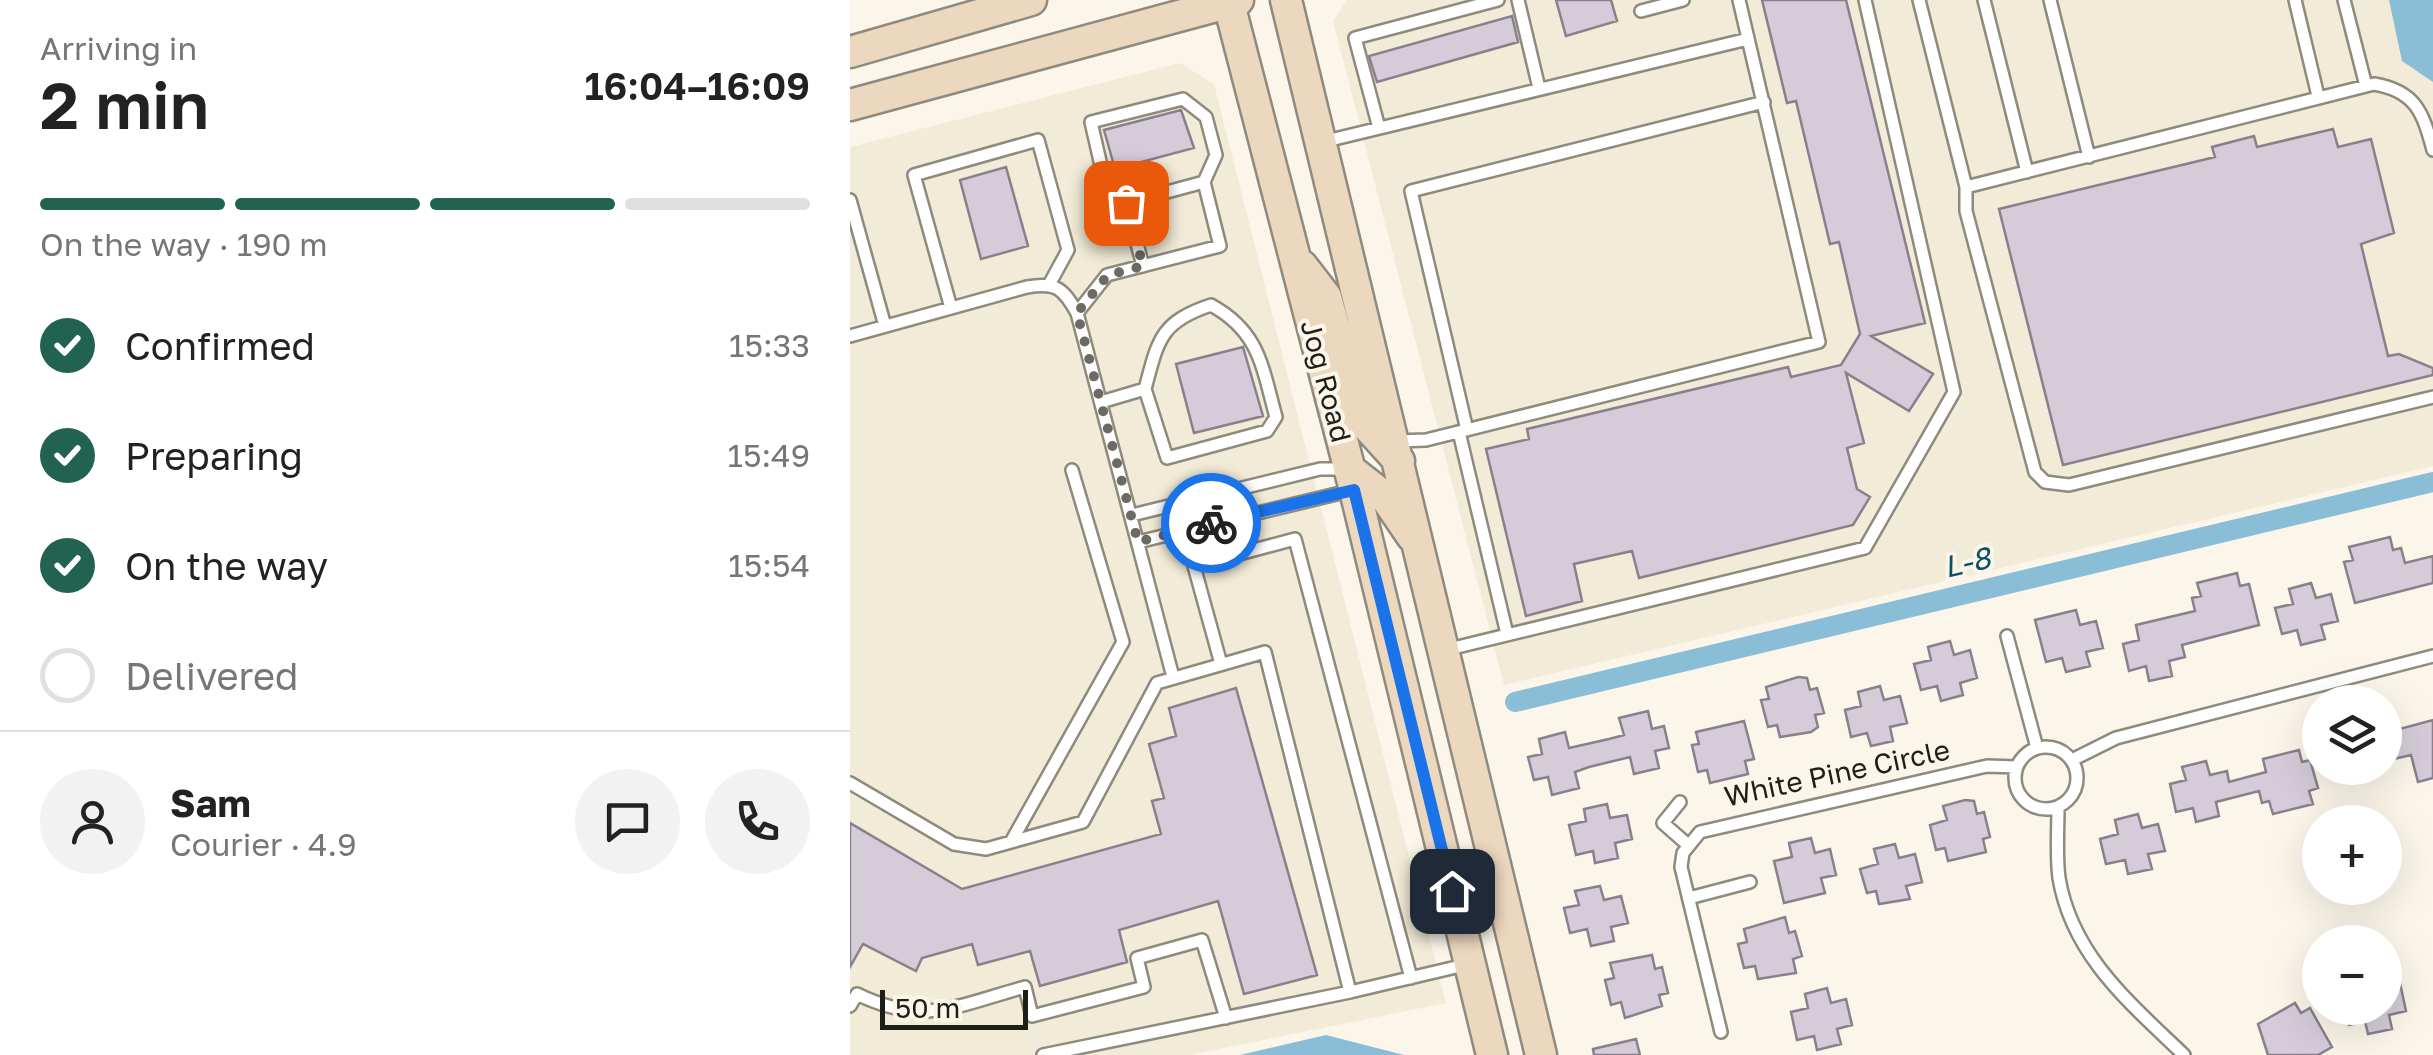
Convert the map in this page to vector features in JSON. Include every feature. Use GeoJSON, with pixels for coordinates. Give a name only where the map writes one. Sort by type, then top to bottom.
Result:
{"type":"FeatureCollection","features":[{"type":"Feature","properties":{"kind":"main road"},"geometry":{"type":"LineString","coordinates":[[850,52],[982,7],[1031,0]]}},
{"type":"Feature","properties":{"kind":"main road","name":"Jog Road"},"geometry":{"type":"LineString","coordinates":[[1286,0],[1541,1055]]}},
{"type":"Feature","properties":{"kind":"main road"},"geometry":{"type":"LineString","coordinates":[[850,105],[1231,1]]}},
{"type":"Feature","properties":{"kind":"main road","name":"Jog Road"},"geometry":{"type":"LineString","coordinates":[[1231,1],[1492,1055]]}},
{"type":"Feature","properties":{"kind":"main road"},"geometry":{"type":"LineString","coordinates":[[1291,252],[1326,297],[1358,416],[1398,452]]}},
{"type":"Feature","properties":{"kind":"main road"},"geometry":{"type":"LineString","coordinates":[[1352,479],[1386,498],[1422,550]]}},
{"type":"Feature","properties":{"kind":"lane"},"geometry":{"type":"LineString","coordinates":[[1379,128],[1355,38],[1498,0]]}},
{"type":"Feature","properties":{"kind":"lane"},"geometry":{"type":"LineString","coordinates":[[1518,0],[1539,88]]}},
{"type":"Feature","properties":{"kind":"lane"},"geometry":{"type":"LineString","coordinates":[[1641,11],[1683,0]]}},
{"type":"Feature","properties":{"kind":"lane"},"geometry":{"type":"LineString","coordinates":[[1398,452],[1463,431],[1818,342],[1739,0]]}},
{"type":"Feature","properties":{"kind":"lane"},"geometry":{"type":"LineString","coordinates":[[1445,650],[1865,548],[1954,392],[1865,0]]}},
{"type":"Feature","properties":{"kind":"lane"},"geometry":{"type":"LineString","coordinates":[[1919,0],[1966,186],[1966,212],[2034,472],[2045,482],[2069,485],[2433,397]]}},
{"type":"Feature","properties":{"kind":"lane"},"geometry":{"type":"LineString","coordinates":[[1984,0],[2028,172]]}},
{"type":"Feature","properties":{"kind":"lane"},"geometry":{"type":"LineString","coordinates":[[2050,0],[2089,157]]}},
{"type":"Feature","properties":{"kind":"lane"},"geometry":{"type":"LineString","coordinates":[[2294,0],[2318,96]]}},
{"type":"Feature","properties":{"kind":"lane"},"geometry":{"type":"LineString","coordinates":[[2344,0],[2366,86]]}},
{"type":"Feature","properties":{"kind":"lane"},"geometry":{"type":"LineString","coordinates":[[1322,142],[1748,38]]}},
{"type":"Feature","properties":{"kind":"lane"},"geometry":{"type":"LineString","coordinates":[[1966,186],[2366,86],[2391,86],[2410,96],[2422,110],[2433,150]]}},
{"type":"Feature","properties":{"kind":"lane"},"geometry":{"type":"LineString","coordinates":[[1077,313],[1108,275],[1143,266],[1220,246],[1204,182],[1216,155],[1206,117],[1183,99],[1091,122],[1105,183],[1126,203],[1143,266]]}},
{"type":"Feature","properties":{"kind":"lane"},"geometry":{"type":"LineString","coordinates":[[1507,634],[1412,191],[1764,102]]}},
{"type":"Feature","properties":{"kind":"lane"},"geometry":{"type":"LineString","coordinates":[[951,308],[914,174],[1038,140],[1068,250],[1050,283]]}},
{"type":"Feature","properties":{"kind":"lane"},"geometry":{"type":"LineString","coordinates":[[1126,203],[1204,182]]}},
{"type":"Feature","properties":{"kind":"lane"},"geometry":{"type":"LineString","coordinates":[[850,200],[885,326]]}},
{"type":"Feature","properties":{"kind":"lane"},"geometry":{"type":"LineString","coordinates":[[850,336],[1050,283],[1064,290],[1077,313],[1173,677]]}},
{"type":"Feature","properties":{"kind":"lane"},"geometry":{"type":"LineString","coordinates":[[1211,306],[1228,315],[1254,340],[1276,416],[1267,431],[1167,458],[1145,390],[1155,353],[1168,328],[1180,316],[1211,306]]}},
{"type":"Feature","properties":{"kind":"lane"},"geometry":{"type":"LineString","coordinates":[[1101,402],[1145,390]]}},
{"type":"Feature","properties":{"kind":"lane"},"geometry":{"type":"LineString","coordinates":[[1132,515],[1320,469],[1352,479]]}},
{"type":"Feature","properties":{"kind":"lane"},"geometry":{"type":"LineString","coordinates":[[1011,842],[1123,642],[1072,470]]}},
{"type":"Feature","properties":{"kind":"lane"},"geometry":{"type":"LineString","coordinates":[[1138,542],[1327,493],[1352,479]]}},
{"type":"Feature","properties":{"kind":"lane"},"geometry":{"type":"LineString","coordinates":[[1221,664],[1194,566],[1295,539],[1412,978]]}},
{"type":"Feature","properties":{"kind":"lane"},"geometry":{"type":"LineString","coordinates":[[2007,636],[2037,748]]}},
{"type":"Feature","properties":{"kind":"lane"},"geometry":{"type":"LineString","coordinates":[[850,783],[954,844],[986,849],[1083,822],[1158,682],[1265,652],[1350,992]]}},
{"type":"Feature","properties":{"kind":"lane"},"geometry":{"type":"LineString","coordinates":[[2072,760],[2116,738],[2433,656]]}},
{"type":"Feature","properties":{"kind":"lane"},"geometry":{"type":"LineString","coordinates":[[2058,808],[2038,809],[2022,798],[2015,778],[2017,767],[2037,748],[2052,747],[2072,760],[2077,786],[2058,808],[2059,876],[2078,936],[2113,987],[2184,1055]]}},
{"type":"Feature","properties":{"kind":"lane","name":"White Pine Circle"},"geometry":{"type":"LineString","coordinates":[[1688,845],[1712,826],[1987,766],[2017,767]]}},
{"type":"Feature","properties":{"kind":"lane"},"geometry":{"type":"LineString","coordinates":[[1680,802],[1664,823],[1688,845],[1681,866],[1720,1032]]}},
{"type":"Feature","properties":{"kind":"lane"},"geometry":{"type":"LineString","coordinates":[[1689,898],[1750,882]]}},
{"type":"Feature","properties":{"kind":"lane"},"geometry":{"type":"LineString","coordinates":[[850,1006],[857,994],[888,1010],[927,1014],[1025,987],[1032,1016],[1144,987],[1137,958],[1202,940],[1226,1018]]}},
{"type":"Feature","properties":{"kind":"lane"},"geometry":{"type":"LineString","coordinates":[[1043,1055],[1470,964]]}},
{"type":"Feature","properties":{"kind":"shaded area"},"geometry":{"type":"Polygon","coordinates":[[[1347,0],[2433,0],[2433,466],[1504,685],[1333,21],[1347,0]]]}},
{"type":"Feature","properties":{"kind":"shaded area"},"geometry":{"type":"Polygon","coordinates":[[[1180,63],[1214,84],[1446,1003],[1189,1055],[850,1055],[850,147],[1180,63]]]}},
{"type":"Feature","properties":{"kind":"water"},"geometry":{"type":"Polygon","coordinates":[[[2389,0],[2433,0],[2433,82],[2402,61],[2389,0]]]}},
{"type":"Feature","properties":{"kind":"water"},"geometry":{"type":"Polygon","coordinates":[[[1326,1035],[1404,1055],[1240,1055],[1326,1035]]]}},
{"type":"Feature","properties":{"kind":"building"},"geometry":{"type":"Polygon","coordinates":[[[1556,0],[1611,0],[1617,21],[1566,36],[1556,0]]]}},
{"type":"Feature","properties":{"kind":"building"},"geometry":{"type":"Polygon","coordinates":[[[1762,0],[1846,0],[1925,323],[1871,336],[1933,374],[1909,411],[1846,373],[1864,443],[1847,448],[1857,489],[1870,497],[1853,525],[1639,578],[1632,551],[1574,564],[1582,601],[1526,616],[1486,449],[1529,439],[1527,429],[1788,367],[1791,377],[1841,365],[1860,334],[1839,242],[1830,244],[1796,101],[1787,103],[1762,0]]]}},
{"type":"Feature","properties":{"kind":"building"},"geometry":{"type":"Polygon","coordinates":[[[1512,16],[1518,42],[1377,82],[1369,56],[1512,16]]]}},
{"type":"Feature","properties":{"kind":"building"},"geometry":{"type":"Polygon","coordinates":[[[1181,110],[1194,148],[1115,169],[1104,130],[1181,110]]]}},
{"type":"Feature","properties":{"kind":"building"},"geometry":{"type":"Polygon","coordinates":[[[2333,129],[2338,147],[2371,139],[2394,233],[2361,244],[2388,356],[2399,354],[2433,368],[2433,375],[2063,465],[1999,209],[2215,157],[2212,147],[2254,136],[2257,147],[2333,129]]]}},
{"type":"Feature","properties":{"kind":"building"},"geometry":{"type":"Polygon","coordinates":[[[1006,167],[1028,246],[981,259],[960,180],[1006,167]]]}},
{"type":"Feature","properties":{"kind":"building"},"geometry":{"type":"Polygon","coordinates":[[[1243,347],[1263,416],[1194,433],[1176,364],[1243,347]]]}},
{"type":"Feature","properties":{"kind":"building"},"geometry":{"type":"Polygon","coordinates":[[[2390,537],[2393,550],[2401,548],[2405,563],[2433,556],[2433,583],[2355,603],[2344,562],[2353,560],[2349,547],[2390,537]]]}},
{"type":"Feature","properties":{"kind":"building"},"geometry":{"type":"Polygon","coordinates":[[[2237,573],[2240,586],[2249,584],[2259,625],[2182,645],[2185,657],[2169,661],[2172,676],[2149,681],[2146,666],[2129,671],[2123,644],[2139,640],[2136,625],[2195,611],[2192,598],[2201,596],[2197,583],[2237,573]]]}},
{"type":"Feature","properties":{"kind":"building"},"geometry":{"type":"Polygon","coordinates":[[[2311,583],[2316,598],[2331,594],[2338,621],[2321,625],[2325,639],[2301,645],[2297,630],[2282,634],[2275,608],[2293,604],[2289,589],[2311,583]]]}},
{"type":"Feature","properties":{"kind":"building"},"geometry":{"type":"Polygon","coordinates":[[[2076,610],[2080,625],[2096,621],[2103,648],[2086,652],[2090,666],[2066,672],[2062,658],[2046,662],[2035,620],[2076,610]]]}},
{"type":"Feature","properties":{"kind":"building"},"geometry":{"type":"Polygon","coordinates":[[[1950,641],[1954,655],[1970,650],[1977,678],[1960,683],[1963,695],[1941,701],[1937,686],[1921,690],[1914,664],[1931,660],[1928,647],[1950,641]]]}},
{"type":"Feature","properties":{"kind":"building"},"geometry":{"type":"Polygon","coordinates":[[[1807,678],[1810,690],[1817,688],[1824,713],[1815,715],[1818,727],[1811,732],[1780,737],[1777,725],[1768,727],[1761,700],[1769,699],[1766,687],[1807,678]]]}},
{"type":"Feature","properties":{"kind":"building"},"geometry":{"type":"Polygon","coordinates":[[[1880,686],[1884,700],[1900,696],[1907,723],[1890,727],[1893,741],[1871,746],[1867,733],[1851,737],[1845,710],[1861,706],[1858,692],[1880,686]]]}},
{"type":"Feature","properties":{"kind":"building"},"geometry":{"type":"Polygon","coordinates":[[[1236,688],[1317,975],[1244,994],[1218,901],[1119,930],[1127,962],[1040,986],[1030,951],[978,965],[972,944],[922,958],[916,971],[863,944],[850,967],[850,823],[962,889],[1161,834],[1152,801],[1164,798],[1149,744],[1176,736],[1169,708],[1236,688]]]}},
{"type":"Feature","properties":{"kind":"building"},"geometry":{"type":"Polygon","coordinates":[[[1648,711],[1652,729],[1664,726],[1669,748],[1655,751],[1659,768],[1634,774],[1630,757],[1589,767],[1575,772],[1579,788],[1552,795],[1548,777],[1534,780],[1528,757],[1542,754],[1539,739],[1565,732],[1569,748],[1609,739],[1624,735],[1619,718],[1648,711]]]}},
{"type":"Feature","properties":{"kind":"building"},"geometry":{"type":"Polygon","coordinates":[[[2433,720],[2433,778],[2418,782],[2411,755],[2402,757],[2402,728],[2433,720]]]}},
{"type":"Feature","properties":{"kind":"building"},"geometry":{"type":"Polygon","coordinates":[[[1744,721],[1754,759],[1745,761],[1748,774],[1710,783],[1707,770],[1698,772],[1692,745],[1699,744],[1696,732],[1744,721]]]}},
{"type":"Feature","properties":{"kind":"building"},"geometry":{"type":"Polygon","coordinates":[[[2299,750],[2302,785],[2318,788],[2309,791],[2313,804],[2273,814],[2269,801],[2262,803],[2259,791],[2216,802],[2219,816],[2196,822],[2193,808],[2176,812],[2170,784],[2186,780],[2182,767],[2206,761],[2210,775],[2227,771],[2229,782],[2266,772],[2263,759],[2299,750]]]}},
{"type":"Feature","properties":{"kind":"building"},"geometry":{"type":"Polygon","coordinates":[[[1974,801],[1977,814],[1984,812],[1990,837],[1983,839],[1986,852],[1948,861],[1945,848],[1936,850],[1930,825],[1947,820],[1943,806],[1974,801]]]}},
{"type":"Feature","properties":{"kind":"building"},"geometry":{"type":"Polygon","coordinates":[[[1607,804],[1610,818],[1627,815],[1632,839],[1615,843],[1618,858],[1595,863],[1593,851],[1576,855],[1569,825],[1586,821],[1584,809],[1607,804]]]}},
{"type":"Feature","properties":{"kind":"building"},"geometry":{"type":"Polygon","coordinates":[[[2138,814],[2142,828],[2158,824],[2165,851],[2148,854],[2152,869],[2128,874],[2125,860],[2106,864],[2100,839],[2118,834],[2115,820],[2138,814]]]}},
{"type":"Feature","properties":{"kind":"building"},"geometry":{"type":"Polygon","coordinates":[[[1811,838],[1815,853],[1830,849],[1836,875],[1821,878],[1825,893],[1784,903],[1774,861],[1792,857],[1789,843],[1811,838]]]}},
{"type":"Feature","properties":{"kind":"building"},"geometry":{"type":"Polygon","coordinates":[[[1895,844],[1899,858],[1915,854],[1922,882],[1906,886],[1910,899],[1879,904],[1876,891],[1867,893],[1860,869],[1878,864],[1874,849],[1895,844]]]}},
{"type":"Feature","properties":{"kind":"building"},"geometry":{"type":"Polygon","coordinates":[[[1600,886],[1604,900],[1621,896],[1628,923],[1611,927],[1614,941],[1591,946],[1587,929],[1570,933],[1564,908],[1579,905],[1575,891],[1600,886]]]}},
{"type":"Feature","properties":{"kind":"building"},"geometry":{"type":"Polygon","coordinates":[[[1785,917],[1789,933],[1795,931],[1802,956],[1793,959],[1796,973],[1758,979],[1755,966],[1744,968],[1738,944],[1747,942],[1744,929],[1785,917]]]}},
{"type":"Feature","properties":{"kind":"building"},"geometry":{"type":"Polygon","coordinates":[[[1652,955],[1655,969],[1662,967],[1668,993],[1659,995],[1662,1006],[1625,1018],[1621,1002],[1611,1005],[1605,980],[1614,978],[1610,963],[1652,955]]]}},
{"type":"Feature","properties":{"kind":"building"},"geometry":{"type":"Polygon","coordinates":[[[1827,988],[1831,1003],[1846,999],[1852,1025],[1837,1029],[1841,1044],[1817,1050],[1814,1036],[1797,1040],[1791,1012],[1808,1008],[1805,994],[1827,988]]]}},
{"type":"Feature","properties":{"kind":"building"},"geometry":{"type":"Polygon","coordinates":[[[2295,1003],[2302,1012],[2302,1025],[2320,1025],[2332,1047],[2318,1055],[2268,1055],[2258,1024],[2295,1003]]]}},
{"type":"Feature","properties":{"kind":"building"},"geometry":{"type":"Polygon","coordinates":[[[2366,1025],[2391,1025],[2392,1029],[2368,1034],[2366,1025]]]}},
{"type":"Feature","properties":{"kind":"building"},"geometry":{"type":"Polygon","coordinates":[[[1636,1039],[1640,1055],[1594,1055],[1593,1049],[1636,1039]]]}},
{"type":"Feature","properties":{"kind":"waterway","name":"L-8"},"geometry":{"type":"LineString","coordinates":[[1515,702],[2433,482]]}},
{"type":"Feature","properties":{"kind":"way so far"},"geometry":{"type":"LineString","coordinates":[[1126,203],[1143,266],[1108,275],[1077,313],[1138,542],[1211,523]]}},
{"type":"Feature","properties":{"kind":"route"},"geometry":{"type":"LineString","coordinates":[[1211,523],[1327,493],[1354,490],[1452,891]]}}]}
